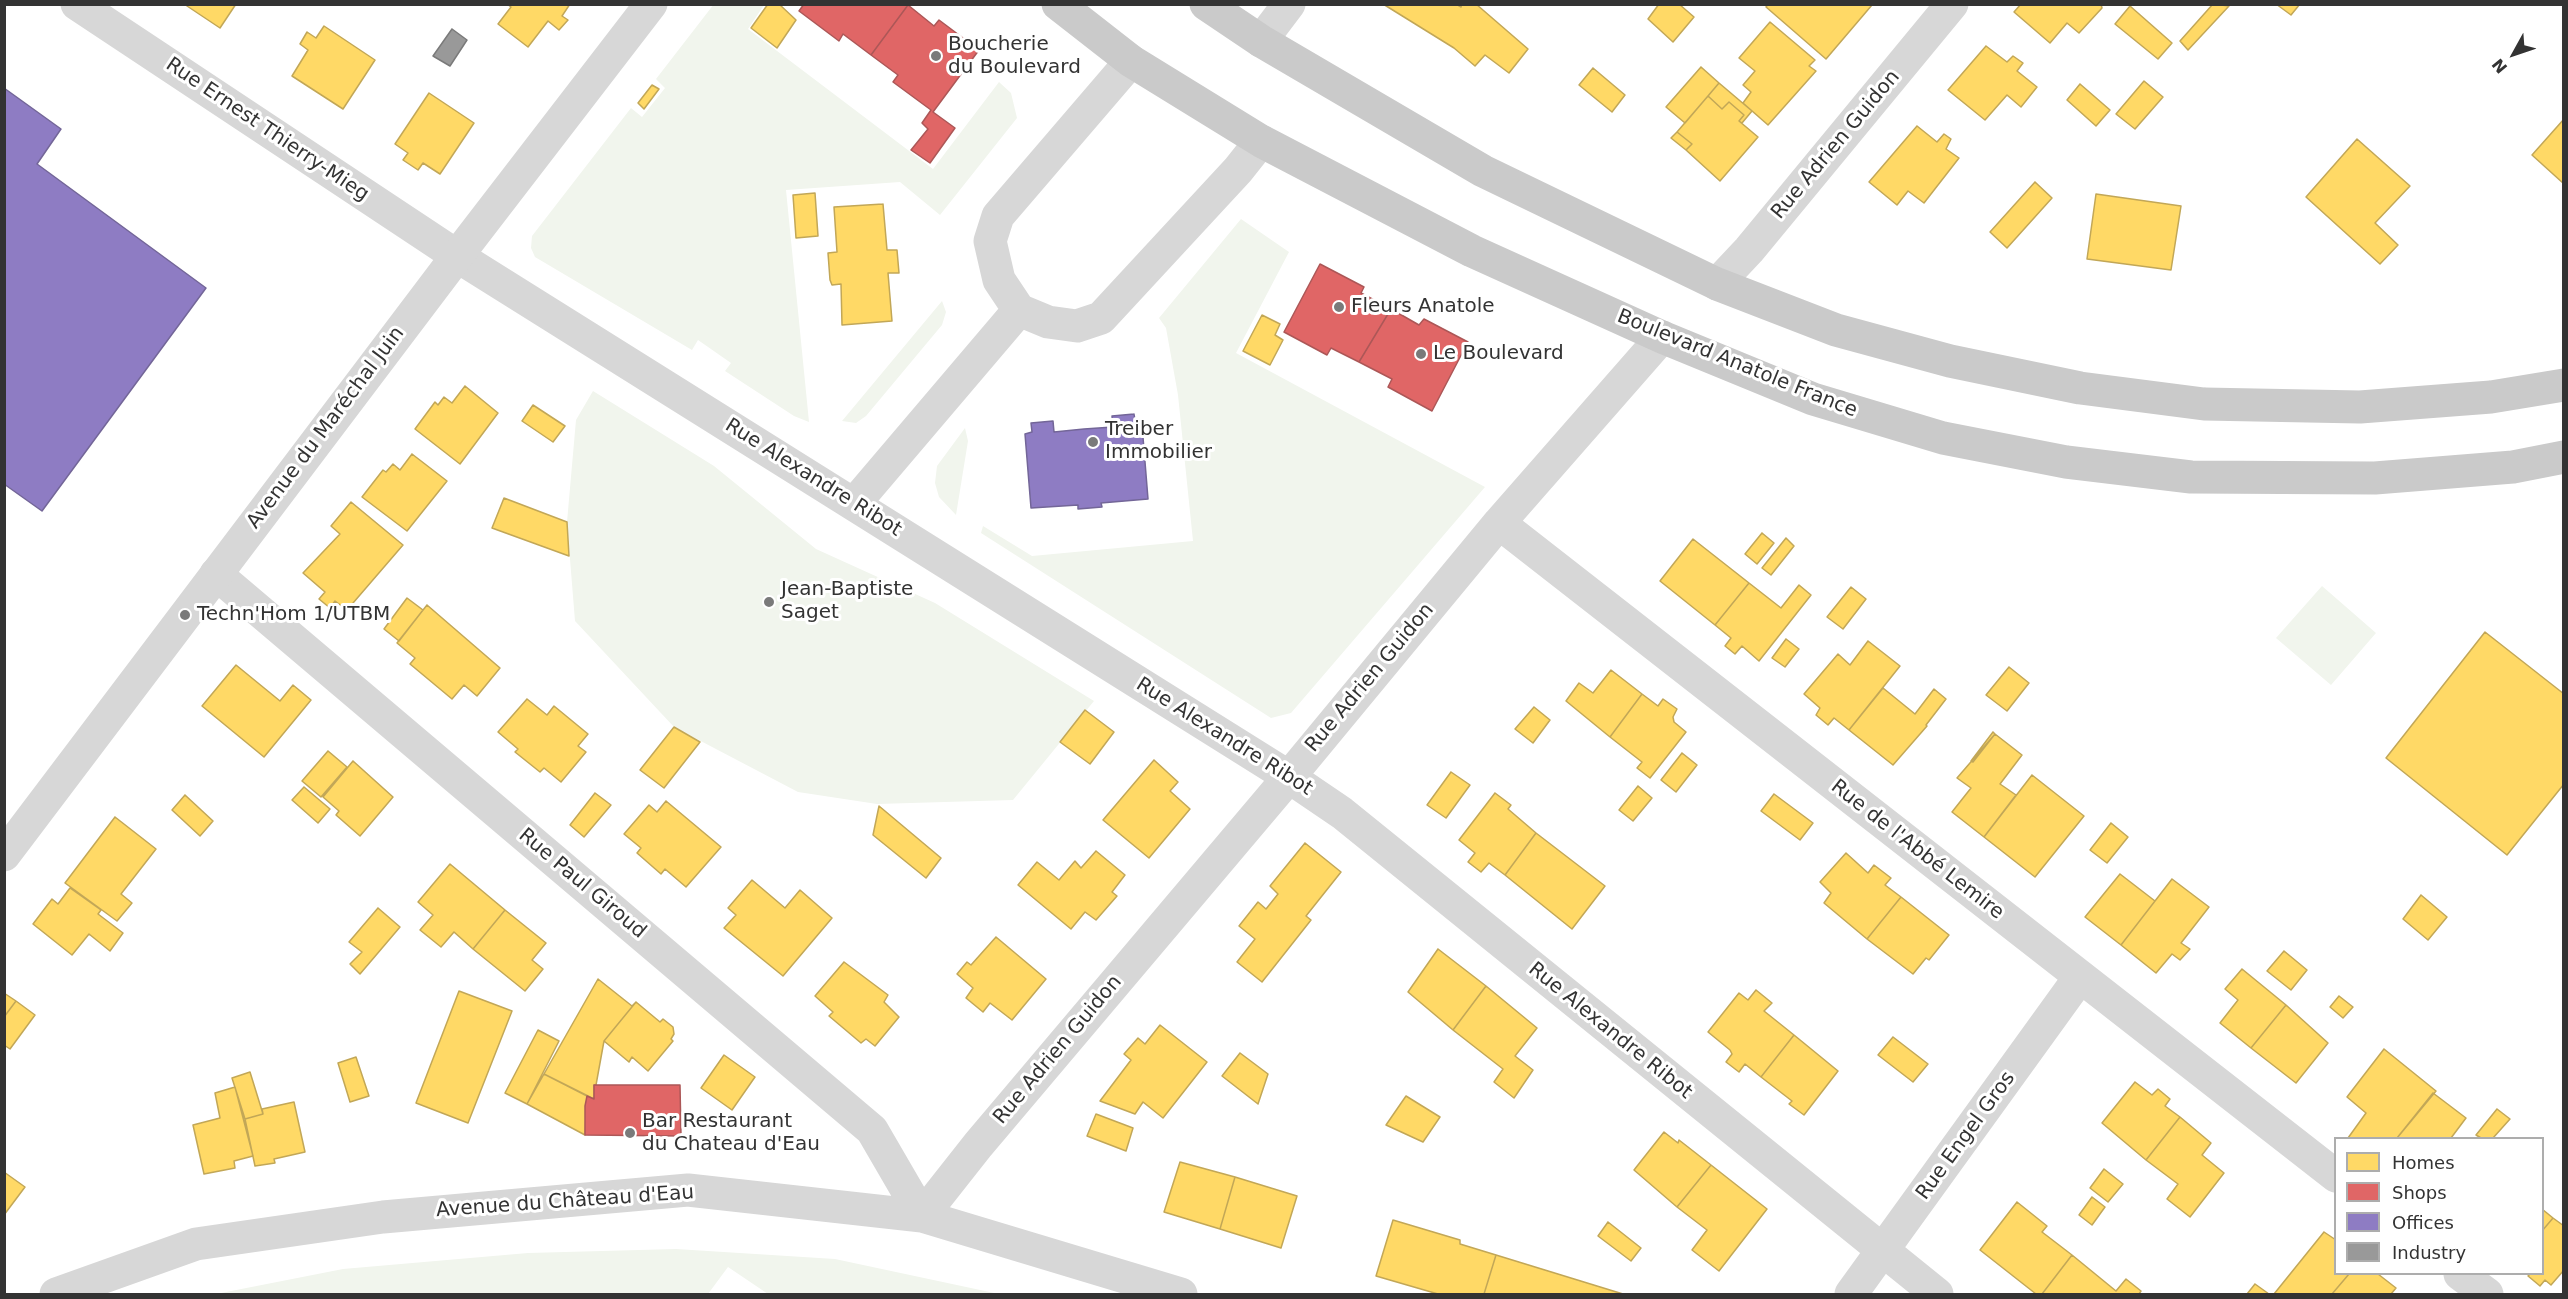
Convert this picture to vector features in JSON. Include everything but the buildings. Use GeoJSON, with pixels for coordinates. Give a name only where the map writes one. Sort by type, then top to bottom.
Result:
{"type":"FeatureCollection","features":[{"type":"Feature","properties":{"kind":"main road","name":"Boulevard Anatole France"},"geometry":{"type":"LineString","coordinates":[[1058,4],[1131,61],[1261,141],[1472,251],[1662,337],[1813,399],[1943,438],[2066,462],[2191,477],[2375,478],[2513,467],[2564,458]]}},
{"type":"Feature","properties":{"kind":"main road"},"geometry":{"type":"LineString","coordinates":[[1206,4],[1261,41],[1483,171],[1717,284],[1836,330],[1950,361],[2079,388],[2204,404],[2360,407],[2491,397],[2564,385]]}},
{"type":"Feature","properties":{"kind":"street","name":"Rue Ernest Thierry-Mieg"},"geometry":{"type":"LineString","coordinates":[[77,4],[457,256]]}},
{"type":"Feature","properties":{"kind":"street","name":"Avenue du Maréchal Juin"},"geometry":{"type":"LineString","coordinates":[[4,855],[457,256],[651,4]]}},
{"type":"Feature","properties":{"kind":"street"},"geometry":{"type":"LineString","coordinates":[[1261,41],[1289,4]]}},
{"type":"Feature","properties":{"kind":"street","name":"Rue Adrien Guidon"},"geometry":{"type":"LineString","coordinates":[[1717,284],[1749,250],[1952,4]]}},
{"type":"Feature","properties":{"kind":"street"},"geometry":{"type":"LineString","coordinates":[[1131,61],[998,216],[990,241],[999,280],[1019,310],[1048,322],[1077,326],[1101,318],[1238,170],[1261,141]]}},
{"type":"Feature","properties":{"kind":"street","name":"Rue Alexandre Ribot"},"geometry":{"type":"LineString","coordinates":[[457,256],[1342,813],[1882,1252],[1937,1294]]}},
{"type":"Feature","properties":{"kind":"street"},"geometry":{"type":"LineString","coordinates":[[854,504],[1019,310]]}},
{"type":"Feature","properties":{"kind":"street","name":"Rue Adrien Guidon"},"geometry":{"type":"LineString","coordinates":[[922,1216],[978,1145],[1499,523],[1662,337]]}},
{"type":"Feature","properties":{"kind":"street","name":"Rue de l'Abbé Lemire"},"geometry":{"type":"LineString","coordinates":[[1499,523],[2334,1174]]}},
{"type":"Feature","properties":{"kind":"street","name":"Rue Paul Giroud"},"geometry":{"type":"LineString","coordinates":[[216,574],[872,1130],[922,1216]]}},
{"type":"Feature","properties":{"kind":"street","name":"Rue Engel Gros"},"geometry":{"type":"LineString","coordinates":[[1851,1294],[2080,977]]}},
{"type":"Feature","properties":{"kind":"street","name":"Avenue du Château d'Eau"},"geometry":{"type":"LineString","coordinates":[[56,1294],[196,1244],[383,1217],[687,1190],[922,1216],[1181,1294]]}},
{"type":"Feature","properties":{"kind":"street"},"geometry":{"type":"LineString","coordinates":[[2461,1275],[2487,1294]]}},
{"type":"Feature","properties":{"kind":"shaded area"},"geometry":{"type":"Polygon","coordinates":[[[714,4],[764,5],[748,29],[933,169],[999,82],[1011,93],[1017,118],[940,215],[900,182],[786,190],[809,422],[794,416],[725,371],[731,363],[698,340],[692,350],[535,257],[531,248],[532,236],[631,108],[642,117],[665,88],[656,79],[714,4]]]}},
{"type":"Feature","properties":{"kind":"shaded area"},"geometry":{"type":"Polygon","coordinates":[[[1241,219],[1289,252],[1236,353],[1485,487],[1291,713],[1271,718],[981,533],[983,526],[1032,556],[1193,541],[1178,395],[1166,328],[1159,318],[1241,219]]]}},
{"type":"Feature","properties":{"kind":"shaded area"},"geometry":{"type":"Polygon","coordinates":[[[942,301],[946,312],[942,325],[866,416],[856,423],[842,421],[942,301]]]}},
{"type":"Feature","properties":{"kind":"shaded area"},"geometry":{"type":"Polygon","coordinates":[[[593,391],[714,466],[816,549],[935,603],[1094,701],[1013,800],[877,804],[798,792],[674,727],[575,621],[567,522],[576,420],[593,391]]]}},
{"type":"Feature","properties":{"kind":"shaded area"},"geometry":{"type":"Polygon","coordinates":[[[965,428],[968,441],[956,515],[939,497],[935,483],[937,466],[965,428]]]}},
{"type":"Feature","properties":{"kind":"shaded area"},"geometry":{"type":"Polygon","coordinates":[[[2322,586],[2376,633],[2331,685],[2276,638],[2322,586]]]}},
{"type":"Feature","properties":{"kind":"shaded area"},"geometry":{"type":"Polygon","coordinates":[[[676,1249],[835,1259],[999,1294],[768,1294],[728,1267],[708,1294],[221,1293],[343,1269],[528,1253],[676,1249]]]}},
{"type":"Feature","properties":{"kind":"place","name":"Boucherie du Boulevard"},"geometry":{"type":"Point","coordinates":[936,56]}},
{"type":"Feature","properties":{"kind":"place","name":"Fleurs Anatole"},"geometry":{"type":"Point","coordinates":[1339,307]}},
{"type":"Feature","properties":{"kind":"place","name":"Le Boulevard"},"geometry":{"type":"Point","coordinates":[1421,354]}},
{"type":"Feature","properties":{"kind":"place","name":"Treiber Immobilier"},"geometry":{"type":"Point","coordinates":[1093,442]}},
{"type":"Feature","properties":{"kind":"place","name":"Jean-Baptiste Saget"},"geometry":{"type":"Point","coordinates":[769,602]}},
{"type":"Feature","properties":{"kind":"place","name":"Techn'Hom 1/UTBM"},"geometry":{"type":"Point","coordinates":[185,615]}},
{"type":"Feature","properties":{"kind":"place","name":"Bar Restaurant du Chateau d'Eau"},"geometry":{"type":"Point","coordinates":[630,1133]}}]}
